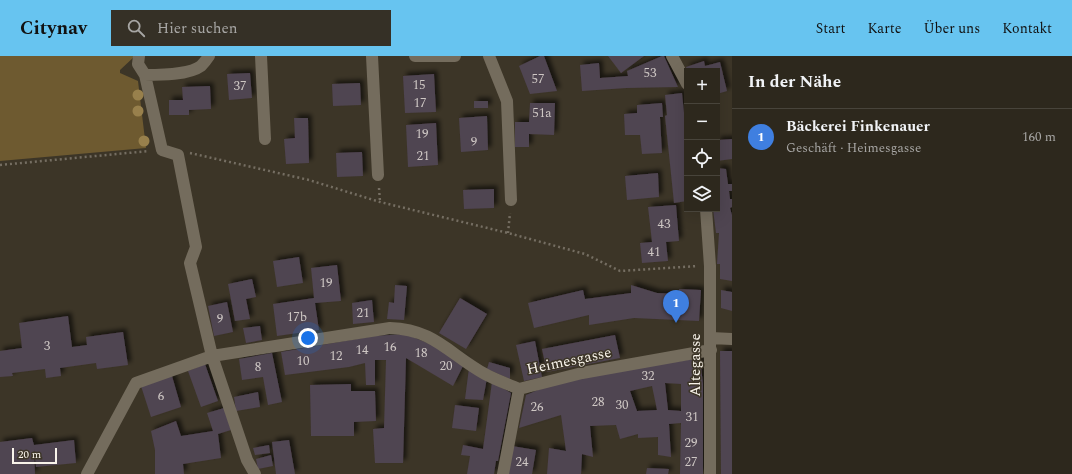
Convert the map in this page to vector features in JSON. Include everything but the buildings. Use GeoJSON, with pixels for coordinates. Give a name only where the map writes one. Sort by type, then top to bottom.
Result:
{"type":"FeatureCollection","features":[{"type":"Feature","properties":{"kind":"street"},"geometry":{"type":"LineString","coordinates":[[139,56],[138,64],[145,75],[162,150],[178,155],[196,247],[190,263],[212,356],[246,460],[255,474]]}},
{"type":"Feature","properties":{"kind":"street"},"geometry":{"type":"LineString","coordinates":[[145,75],[164,75],[193,70],[201,65],[209,56]]}},
{"type":"Feature","properties":{"kind":"street"},"geometry":{"type":"LineString","coordinates":[[261,56],[264,139]]}},
{"type":"Feature","properties":{"kind":"street"},"geometry":{"type":"LineString","coordinates":[[372,56],[378,175]]}},
{"type":"Feature","properties":{"kind":"street"},"geometry":{"type":"LineString","coordinates":[[415,56],[455,56]]}},
{"type":"Feature","properties":{"kind":"street"},"geometry":{"type":"LineString","coordinates":[[489,56],[507,101],[511,200]]}},
{"type":"Feature","properties":{"kind":"street"},"geometry":{"type":"LineString","coordinates":[[672,56],[684,78]]}},
{"type":"Feature","properties":{"kind":"street","name":"Altegasse"},"geometry":{"type":"LineString","coordinates":[[706,212],[710,266],[710,474]]}},
{"type":"Feature","properties":{"kind":"street"},"geometry":{"type":"LineString","coordinates":[[87,474],[136,383],[212,356],[390,328],[407,328],[429,336],[485,374],[519,389]]}},
{"type":"Feature","properties":{"kind":"street","name":"Heimesgasse"},"geometry":{"type":"LineString","coordinates":[[503,474],[519,389],[732,339]]}},
{"type":"Feature","properties":{"kind":"path"},"geometry":{"type":"LineString","coordinates":[[0,165],[162,150]]}},
{"type":"Feature","properties":{"kind":"path"},"geometry":{"type":"LineString","coordinates":[[178,155],[190,153],[309,180],[380,202],[508,233],[585,254],[620,272],[710,266]]}},
{"type":"Feature","properties":{"kind":"path"},"geometry":{"type":"LineString","coordinates":[[508,233],[511,200]]}},
{"type":"Feature","properties":{"kind":"shaded area"},"geometry":{"type":"Polygon","coordinates":[[[0,56],[135,56],[120,70],[120,73],[138,81],[146,148],[0,161],[0,56]]]}},
{"type":"Feature","properties":{"kind":"place","name":"Bäckerei Finkenauer"},"geometry":{"type":"Point","coordinates":[676,323]}}]}
